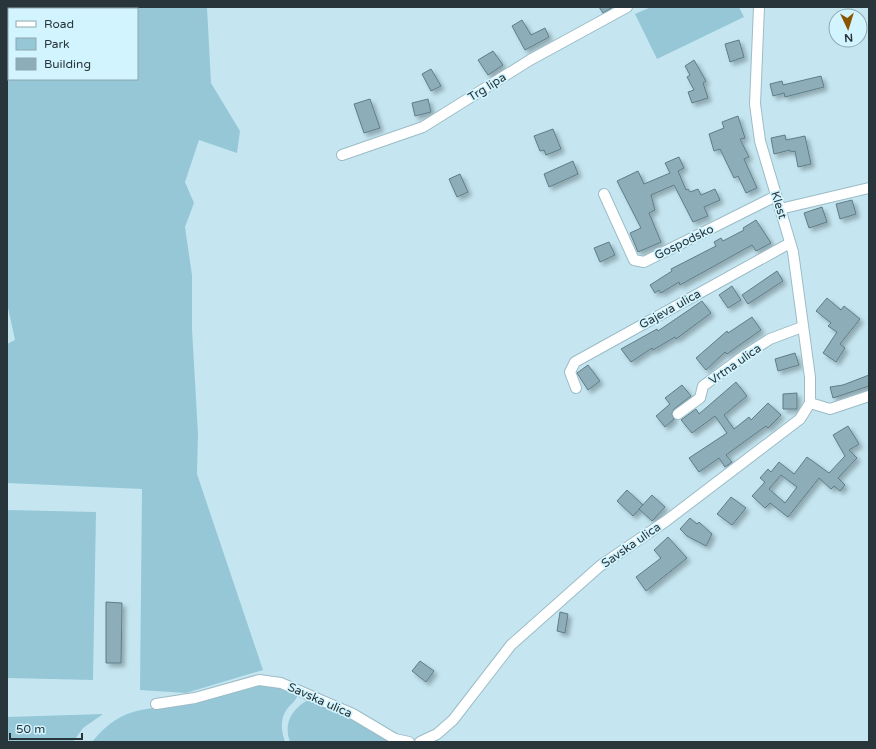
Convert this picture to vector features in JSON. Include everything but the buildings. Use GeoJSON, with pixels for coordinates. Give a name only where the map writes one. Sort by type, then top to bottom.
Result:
{"type":"FeatureCollection","features":[{"type":"Feature","properties":{"kind":"street","name":"Trg lipa"},"geometry":{"type":"LineString","coordinates":[[342,155],[423,127],[530,60],[627,7]]}},
{"type":"Feature","properties":{"kind":"street","name":"Klest"},"geometry":{"type":"LineString","coordinates":[[759,7],[755,104],[760,141],[793,252],[810,377],[810,403]]}},
{"type":"Feature","properties":{"kind":"street"},"geometry":{"type":"LineString","coordinates":[[780,209],[869,188]]}},
{"type":"Feature","properties":{"kind":"street","name":"Gospodsko"},"geometry":{"type":"LineString","coordinates":[[604,194],[634,260],[644,262],[776,196]]}},
{"type":"Feature","properties":{"kind":"street","name":"Gajeva ulica"},"geometry":{"type":"LineString","coordinates":[[576,388],[570,372],[575,362],[790,243]]}},
{"type":"Feature","properties":{"kind":"street","name":"Vrtna ulica"},"geometry":{"type":"LineString","coordinates":[[678,414],[700,398],[703,386],[745,355],[770,339],[802,327]]}},
{"type":"Feature","properties":{"kind":"street"},"geometry":{"type":"LineString","coordinates":[[810,403],[830,409],[869,396]]}},
{"type":"Feature","properties":{"kind":"street","name":"Savska ulica"},"geometry":{"type":"LineString","coordinates":[[420,742],[437,734],[453,720],[511,645],[528,628],[600,566],[666,521],[800,418],[810,403]]}},
{"type":"Feature","properties":{"kind":"street","name":"Savska ulica"},"geometry":{"type":"LineString","coordinates":[[156,704],[195,698],[259,680],[281,683],[353,714],[395,740],[409,742]]}},
{"type":"Feature","properties":{"kind":"green space"},"geometry":{"type":"Polygon","coordinates":[[[7,7],[207,7],[211,83],[240,131],[237,153],[199,140],[185,182],[194,203],[185,227],[192,275],[192,329],[198,434],[197,474],[263,670],[186,693],[140,690],[142,489],[7,483],[7,344],[15,340],[7,303],[7,7]]]}},
{"type":"Feature","properties":{"kind":"green space"},"geometry":{"type":"Polygon","coordinates":[[[651,7],[739,7],[744,17],[657,59],[635,14],[651,7]]]}},
{"type":"Feature","properties":{"kind":"green space"},"geometry":{"type":"Polygon","coordinates":[[[7,510],[96,512],[93,680],[7,678],[7,510]]]}},
{"type":"Feature","properties":{"kind":"green space"},"geometry":{"type":"Polygon","coordinates":[[[254,686],[275,686],[298,694],[283,717],[282,729],[285,742],[92,742],[115,720],[127,714],[151,708],[195,703],[254,686]]]}},
{"type":"Feature","properties":{"kind":"green space"},"geometry":{"type":"Polygon","coordinates":[[[308,700],[333,708],[393,742],[290,742],[288,735],[288,723],[290,717],[297,708],[308,700]]]}},
{"type":"Feature","properties":{"kind":"green space"},"geometry":{"type":"Polygon","coordinates":[[[103,714],[83,728],[73,742],[7,742],[7,717],[103,714]]]}}]}
